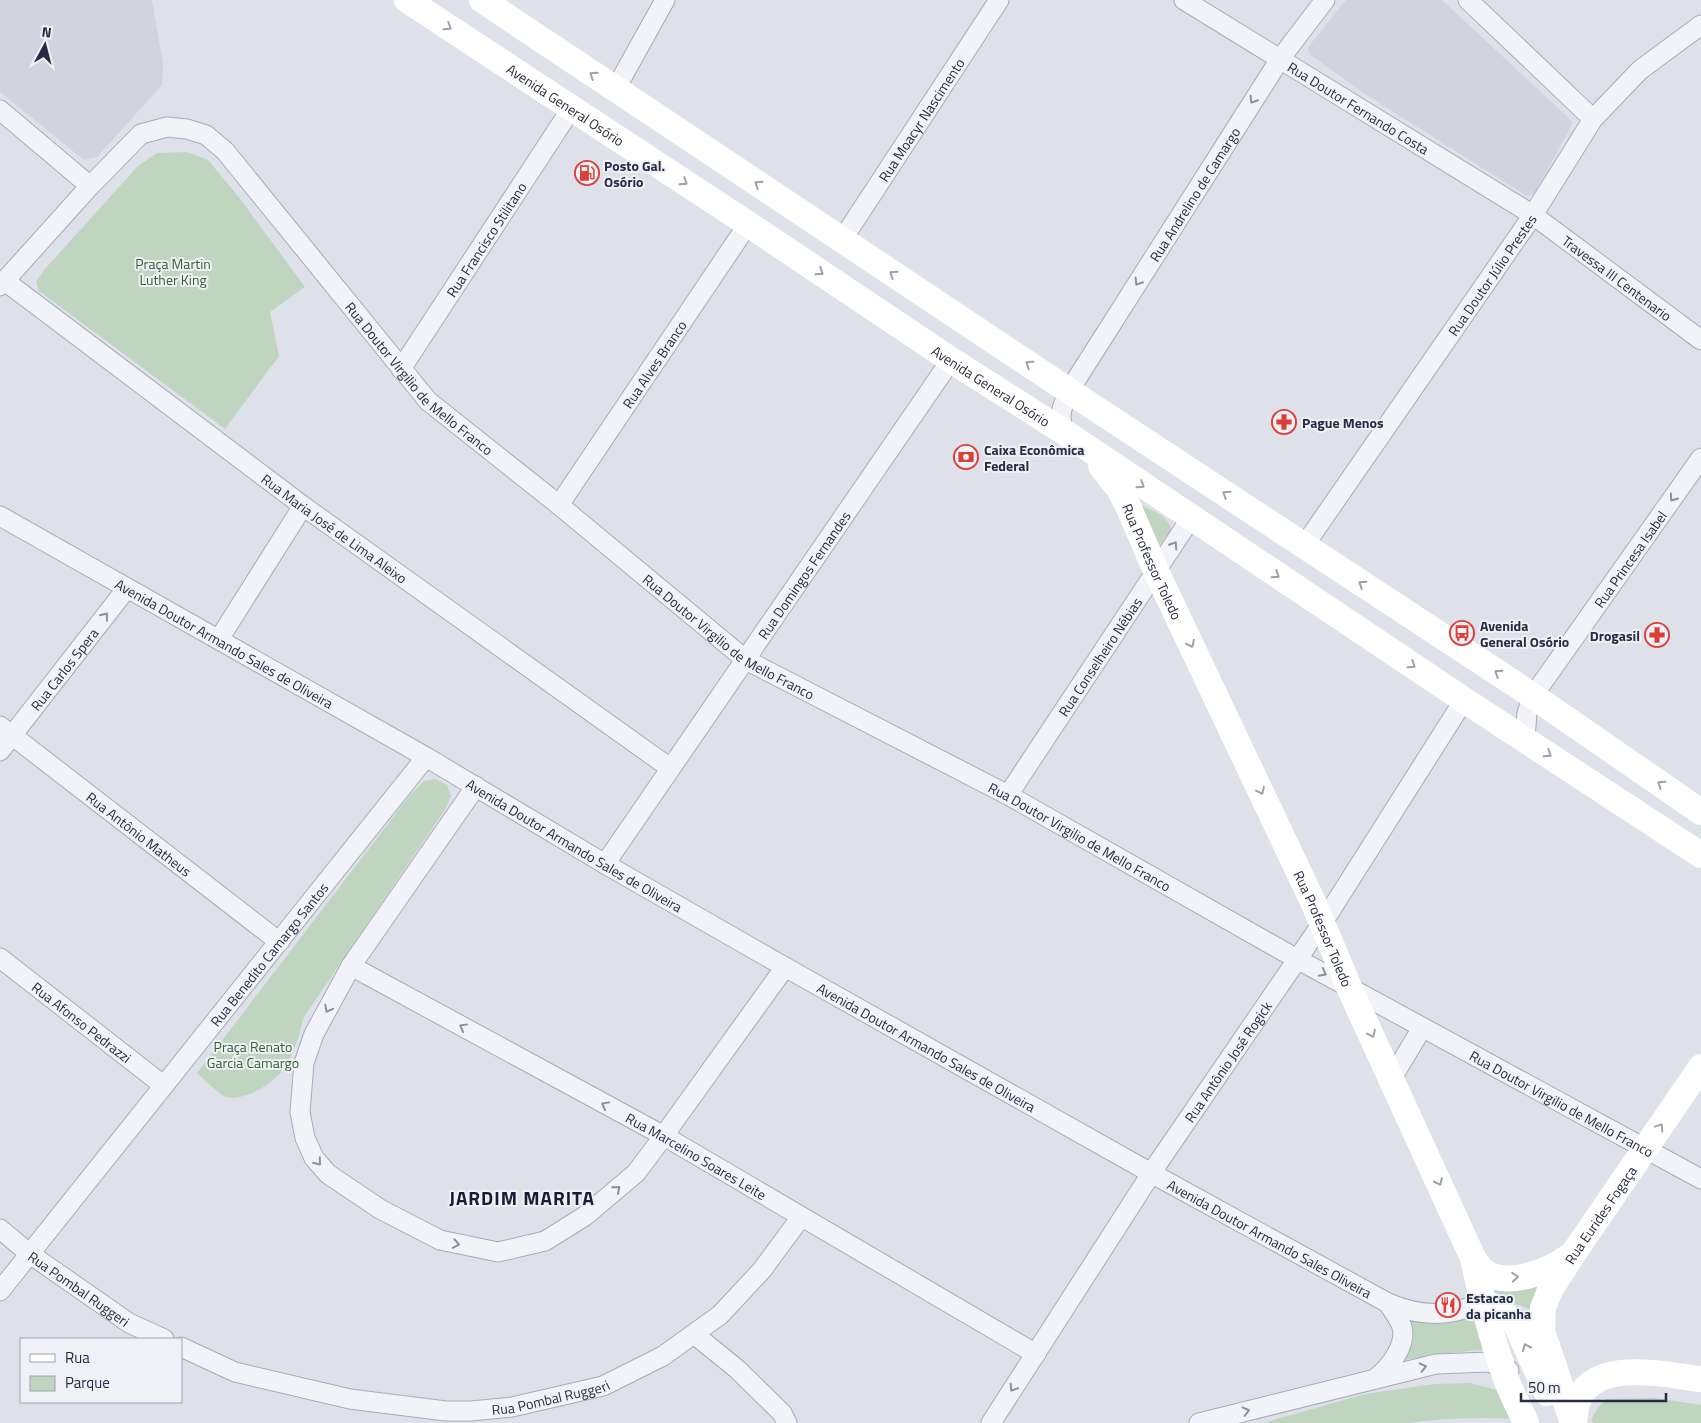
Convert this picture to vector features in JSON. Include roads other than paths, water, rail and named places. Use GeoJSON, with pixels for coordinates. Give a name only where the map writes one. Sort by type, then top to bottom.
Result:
{"type":"FeatureCollection","features":[{"type":"Feature","properties":{"kind":"main road","name":"Avenida General Osório"},"geometry":{"type":"LineString","coordinates":[[407,0],[951,360],[1064,432],[1464,700],[1701,855]]}},
{"type":"Feature","properties":{"kind":"main road"},"geometry":{"type":"LineString","coordinates":[[482,0],[1069,391],[1533,696],[1701,812]]}},
{"type":"Feature","properties":{"kind":"main road","name":"Rua Professor Toledo"},"geometry":{"type":"LineString","coordinates":[[1086,448],[1119,489],[1322,922],[1349,986],[1473,1258],[1483,1305],[1526,1423]]}},
{"type":"Feature","properties":{"kind":"main road","name":"Rua Eurides Fogaça"},"geometry":{"type":"LineString","coordinates":[[1574,1423],[1542,1331],[1543,1308],[1550,1290],[1573,1254],[1701,1067]]}},
{"type":"Feature","properties":{"kind":"main road"},"geometry":{"type":"LineString","coordinates":[[1473,1258],[1482,1270],[1492,1276],[1517,1278],[1546,1270],[1573,1254]]}},
{"type":"Feature","properties":{"kind":"main road"},"geometry":{"type":"LineString","coordinates":[[1483,1305],[1493,1306],[1515,1322],[1560,1423]]}},
{"type":"Feature","properties":{"kind":"main road"},"geometry":{"type":"LineString","coordinates":[[1505,1369],[1528,1392],[1544,1423]]}},
{"type":"Feature","properties":{"kind":"main road"},"geometry":{"type":"LineString","coordinates":[[1574,1423],[1576,1406],[1588,1386],[1611,1374],[1642,1372],[1701,1379]]}},
{"type":"Feature","properties":{"kind":"street"},"geometry":{"type":"LineString","coordinates":[[615,90],[665,0]]}},
{"type":"Feature","properties":{"kind":"street","name":"Rua Moacyr Nascimento"},"geometry":{"type":"LineString","coordinates":[[842,240],[999,0]]}},
{"type":"Feature","properties":{"kind":"street","name":"Rua Doutor Fernando Costa"},"geometry":{"type":"LineString","coordinates":[[1184,0],[1533,215]]}},
{"type":"Feature","properties":{"kind":"street","name":"Rua Andrelino de Camargo"},"geometry":{"type":"LineString","coordinates":[[1064,432],[1061,424],[1061,414],[1069,391],[1280,59],[1325,0]]}},
{"type":"Feature","properties":{"kind":"street"},"geometry":{"type":"LineString","coordinates":[[1468,0],[1593,119]]}},
{"type":"Feature","properties":{"kind":"street","name":"Rua Doutor Júlio Prestes"},"geometry":{"type":"LineString","coordinates":[[1304,546],[1533,215],[1593,119],[1640,70],[1701,25]]}},
{"type":"Feature","properties":{"kind":"street","name":"Rua Francisco Stilitano"},"geometry":{"type":"LineString","coordinates":[[401,369],[571,109]]}},
{"type":"Feature","properties":{"kind":"street"},"geometry":{"type":"LineString","coordinates":[[0,110],[90,186],[2,284]]}},
{"type":"Feature","properties":{"kind":"street","name":"Rua Doutor Virgilio de Mello Franco"},"geometry":{"type":"LineString","coordinates":[[90,186],[141,134],[168,127],[187,129],[206,135],[224,150],[428,401],[559,505],[746,660],[1008,795],[1297,959],[1701,1178]]}},
{"type":"Feature","properties":{"kind":"street","name":"Travessa III Centenario"},"geometry":{"type":"LineString","coordinates":[[1533,215],[1701,340]]}},
{"type":"Feature","properties":{"kind":"street","name":"Rua Alves Branco"},"geometry":{"type":"LineString","coordinates":[[559,505],[748,224]]}},
{"type":"Feature","properties":{"kind":"street","name":"Rua Maria José de Lima Aleixo"},"geometry":{"type":"LineString","coordinates":[[2,284],[303,506],[670,768]]}},
{"type":"Feature","properties":{"kind":"street","name":"Rua Domingos Fernandes"},"geometry":{"type":"LineString","coordinates":[[605,864],[951,360]]}},
{"type":"Feature","properties":{"kind":"street","name":"Rua Princesa Isabel"},"geometry":{"type":"LineString","coordinates":[[1526,739],[1527,713],[1533,696],[1701,458]]}},
{"type":"Feature","properties":{"kind":"street"},"geometry":{"type":"LineString","coordinates":[[219,640],[303,506]]}},
{"type":"Feature","properties":{"kind":"street","name":"Avenida Doutor Armando Sales de Oliveira"},"geometry":{"type":"LineString","coordinates":[[0,516],[426,757],[605,864],[1151,1174]]}},
{"type":"Feature","properties":{"kind":"street","name":"Rua Conselheiro Nébias"},"geometry":{"type":"LineString","coordinates":[[1008,795],[1191,518]]}},
{"type":"Feature","properties":{"kind":"street","name":"Rua Carlos Spera"},"geometry":{"type":"LineString","coordinates":[[0,751],[6,731],[127,588]]}},
{"type":"Feature","properties":{"kind":"street","name":"Rua Antônio José Rogick"},"geometry":{"type":"LineString","coordinates":[[991,1423],[1151,1174],[1322,922],[1464,700]]}},
{"type":"Feature","properties":{"kind":"street","name":"Rua Antônio Matheus"},"geometry":{"type":"LineString","coordinates":[[6,731],[280,941]]}},
{"type":"Feature","properties":{"kind":"street","name":"Rua Benedito Camargo Santos"},"geometry":{"type":"LineString","coordinates":[[0,1291],[426,757]]}},
{"type":"Feature","properties":{"kind":"street"},"geometry":{"type":"LineString","coordinates":[[476,786],[351,966],[314,1034],[304,1063],[300,1112],[305,1138],[314,1158],[328,1174],[380,1209],[440,1240],[498,1252],[545,1241],[585,1216],[636,1172],[785,967]]}},
{"type":"Feature","properties":{"kind":"street","name":"Rua Afonso Pedrazzi"},"geometry":{"type":"LineString","coordinates":[[0,958],[163,1085]]}},
{"type":"Feature","properties":{"kind":"street","name":"Rua Marcelino Soares Leite"},"geometry":{"type":"LineString","coordinates":[[351,966],[664,1136],[1036,1354]]}},
{"type":"Feature","properties":{"kind":"street"},"geometry":{"type":"LineString","coordinates":[[1392,1078],[1422,1028]]}},
{"type":"Feature","properties":{"kind":"street","name":"Avenida Doutor Armando Sales Oliveira"},"geometry":{"type":"LineString","coordinates":[[1151,1174],[1388,1303],[1405,1310],[1436,1314],[1454,1312],[1475,1305],[1483,1305]]}},
{"type":"Feature","properties":{"kind":"street","name":"Rua Pombal Ruggeri"},"geometry":{"type":"LineString","coordinates":[[182,1347],[235,1372],[350,1399],[446,1411],[471,1417],[603,1386],[663,1356],[720,1315],[762,1270],[801,1217]]}},
{"type":"Feature","properties":{"kind":"street","name":"Rua Pombal Ruggeri"},"geometry":{"type":"LineString","coordinates":[[0,1229],[30,1254],[129,1323],[162,1338]]}},
{"type":"Feature","properties":{"kind":"street"},"geometry":{"type":"LineString","coordinates":[[1376,1378],[1389,1366],[1398,1350],[1403,1334],[1398,1318],[1388,1303]]}},
{"type":"Feature","properties":{"kind":"street"},"geometry":{"type":"LineString","coordinates":[[694,1334],[737,1369],[782,1413],[787,1423]]}},
{"type":"Feature","properties":{"kind":"street"},"geometry":{"type":"LineString","coordinates":[[1199,1423],[1436,1364],[1472,1362],[1495,1371],[1505,1369]]}},
{"type":"Feature","properties":{"kind":"place","name":"Posto Gal. Osório"},"geometry":{"type":"Point","coordinates":[587,173]}},
{"type":"Feature","properties":{"kind":"place","name":"Pague Menos"},"geometry":{"type":"Point","coordinates":[1284,422]}},
{"type":"Feature","properties":{"kind":"place","name":"Caixa Econômica Federal"},"geometry":{"type":"Point","coordinates":[966,457]}},
{"type":"Feature","properties":{"kind":"place","name":"Avenida General Osório"},"geometry":{"type":"Point","coordinates":[1462,633]}},
{"type":"Feature","properties":{"kind":"place","name":"Drogasil"},"geometry":{"type":"Point","coordinates":[1657,635]}},
{"type":"Feature","properties":{"kind":"place","name":"Estacao da picanha"},"geometry":{"type":"Point","coordinates":[1448,1305]}},
{"type":"Feature","properties":{"kind":"district","name":"JARDIM MARITA"},"geometry":{"type":"Point","coordinates":[522,1197]}},
{"type":"Feature","properties":{"kind":"park label","name":"Praça Martin Luther King"},"geometry":{"type":"Point","coordinates":[173,272]}},
{"type":"Feature","properties":{"kind":"park label","name":"Praça Renato Garcia Camargo"},"geometry":{"type":"Point","coordinates":[253,1054]}}]}
